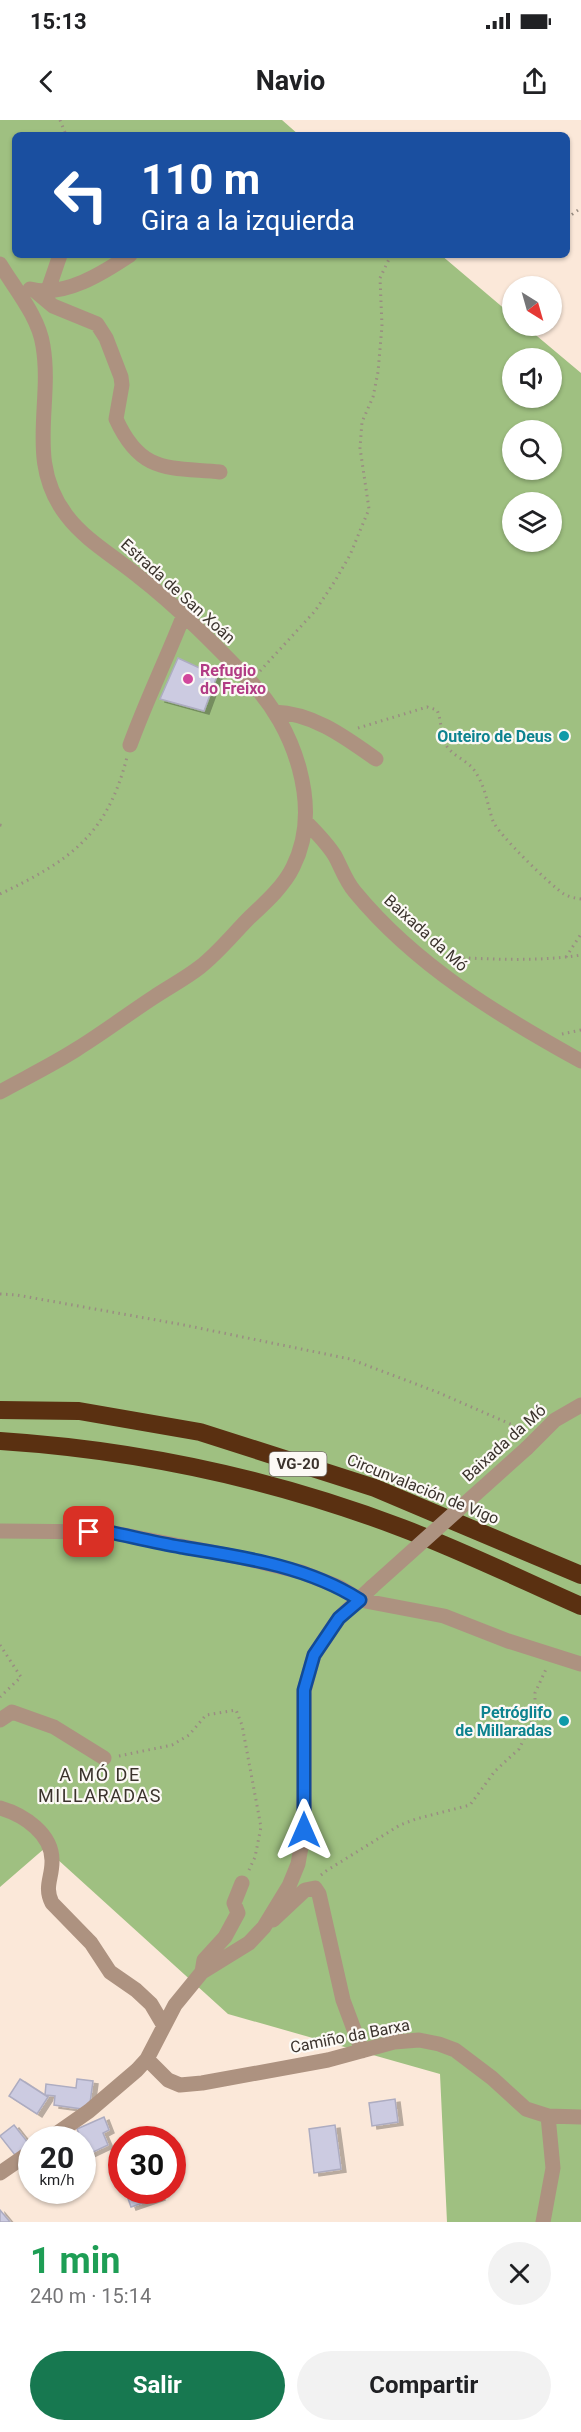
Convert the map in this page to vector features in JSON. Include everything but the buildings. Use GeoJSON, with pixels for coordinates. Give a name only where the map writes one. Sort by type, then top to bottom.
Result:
{"type":"FeatureCollection","features":[{"type":"Feature","properties":{"kind":"highway","name":"Circunvalación de Vigo"},"geometry":{"type":"LineString","coordinates":[[0,1410],[79,1411],[200,1432],[375,1488],[581,1575]]}},
{"type":"Feature","properties":{"kind":"highway","name":"VG-20"},"geometry":{"type":"LineString","coordinates":[[0,1442],[110,1452],[171,1462],[307,1495],[404,1528],[581,1606]]}},
{"type":"Feature","properties":{"kind":"street"},"geometry":{"type":"LineString","coordinates":[[41,290],[58,258]]}},
{"type":"Feature","properties":{"kind":"street"},"geometry":{"type":"LineString","coordinates":[[12,284],[41,290],[88,279],[125,258]]}},
{"type":"Feature","properties":{"kind":"street","name":"Estrada de San Xoán"},"geometry":{"type":"LineString","coordinates":[[0,264],[36,324],[43,345],[45,371],[41,438],[44,463],[54,494],[67,517],[141,578],[183,617],[250,681],[274,712],[290,742],[303,788],[305,821],[304,835],[292,870],[257,910],[200,967],[75,1051],[0,1092]]}},
{"type":"Feature","properties":{"kind":"street"},"geometry":{"type":"LineString","coordinates":[[41,290],[53,306],[84,317],[101,328],[121,377],[122,385],[116,419],[141,456],[157,465],[220,472]]}},
{"type":"Feature","properties":{"kind":"street"},"geometry":{"type":"LineString","coordinates":[[130,745],[147,697],[157,682],[183,617]]}},
{"type":"Feature","properties":{"kind":"street"},"geometry":{"type":"LineString","coordinates":[[274,712],[288,712],[305,717],[339,733],[376,759]]}},
{"type":"Feature","properties":{"kind":"street","name":"Baixada da Mó"},"geometry":{"type":"LineString","coordinates":[[305,821],[333,854],[353,890],[396,936],[427,963],[473,997],[528,1032],[581,1061]]}},
{"type":"Feature","properties":{"kind":"street","name":"Baixada da Mó"},"geometry":{"type":"LineString","coordinates":[[68,2126],[89,2111],[147,2059],[175,2005],[202,1972],[249,1942],[264,1927],[289,1886],[298,1864],[304,1830],[304,1690],[314,1655],[339,1618],[555,1420],[581,1405]]}},
{"type":"Feature","properties":{"kind":"street"},"geometry":{"type":"LineString","coordinates":[[0,1531],[109,1532],[243,1558],[302,1572],[339,1587],[360,1600],[444,1616],[581,1664]]}},
{"type":"Feature","properties":{"kind":"street"},"geometry":{"type":"LineString","coordinates":[[0,1720],[12,1712],[54,1727],[104,1758]]}},
{"type":"Feature","properties":{"kind":"street"},"geometry":{"type":"LineString","coordinates":[[0,1809],[35,1826],[45,1837],[52,1862],[48,1882],[48,1895],[52,1903],[92,1943],[110,1972],[136,1990],[151,2004],[164,2026]]}},
{"type":"Feature","properties":{"kind":"street"},"geometry":{"type":"LineString","coordinates":[[202,1972],[204,1960],[225,1937],[238,1913],[234,1903],[242,1883]]}},
{"type":"Feature","properties":{"kind":"street"},"geometry":{"type":"LineString","coordinates":[[264,1927],[310,1888],[315,1888],[319,1894],[343,2000],[362,2050]]}},
{"type":"Feature","properties":{"kind":"street","name":"Camiño da Barxa"},"geometry":{"type":"LineString","coordinates":[[147,2059],[168,2080],[180,2085],[328,2060],[394,2042],[419,2040],[455,2050],[492,2078],[526,2109],[548,2116],[581,2117]]}},
{"type":"Feature","properties":{"kind":"street"},"geometry":{"type":"LineString","coordinates":[[543,2222],[553,2168],[548,2116]]}},
{"type":"Feature","properties":{"kind":"street"},"geometry":{"type":"LineString","coordinates":[[0,2173],[18,2161]]}},
{"type":"Feature","properties":{"kind":"path"},"geometry":{"type":"LineString","coordinates":[[250,681],[315,611],[336,581],[350,555],[369,509],[360,448],[362,422],[373,397],[378,372],[382,326],[380,278],[390,258]]}},
{"type":"Feature","properties":{"kind":"path"},"geometry":{"type":"LineString","coordinates":[[339,733],[427,707],[437,710],[447,746],[475,771],[483,785],[493,821],[501,834],[563,893],[581,900]]}},
{"type":"Feature","properties":{"kind":"path"},"geometry":{"type":"LineString","coordinates":[[0,894],[40,875],[73,853],[90,836],[121,781],[130,745]]}},
{"type":"Feature","properties":{"kind":"path"},"geometry":{"type":"LineString","coordinates":[[566,958],[581,934]]}},
{"type":"Feature","properties":{"kind":"path"},"geometry":{"type":"LineString","coordinates":[[427,963],[442,957],[566,958],[581,955]]}},
{"type":"Feature","properties":{"kind":"path"},"geometry":{"type":"LineString","coordinates":[[0,1294],[17,1295],[184,1325],[350,1359],[437,1392],[538,1436]]}},
{"type":"Feature","properties":{"kind":"path"},"geometry":{"type":"LineString","coordinates":[[0,1645],[21,1677],[0,1697]]}},
{"type":"Feature","properties":{"kind":"path"},"geometry":{"type":"LineString","coordinates":[[310,1888],[326,1871],[400,1825],[470,1805],[495,1771],[519,1749],[530,1727],[535,1710],[535,1693],[552,1655]]}},
{"type":"Feature","properties":{"kind":"path"},"geometry":{"type":"LineString","coordinates":[[104,1758],[172,1744],[189,1735],[206,1715],[236,1710],[242,1725],[261,1827],[255,1857],[242,1883]]}},
{"type":"Feature","properties":{"kind":"green space"},"geometry":{"type":"Polygon","coordinates":[[[0,120],[282,120],[296,132],[12,132],[12,258],[445,258],[502,307],[502,336],[537,336],[551,348],[502,348],[502,408],[562,408],[562,357],[581,373],[581,2222],[447,2222],[440,2074],[228,2014],[45,1848],[0,1887],[0,120]]]}},
{"type":"Feature","properties":{"kind":"place","name":"Refugio do Freixo"},"geometry":{"type":"Point","coordinates":[188,679]}},
{"type":"Feature","properties":{"kind":"place","name":"Outeiro de Deus"},"geometry":{"type":"Point","coordinates":[564,736]}},
{"type":"Feature","properties":{"kind":"place","name":"Petróglifo de Millaradas"},"geometry":{"type":"Point","coordinates":[564,1721]}},
{"type":"Feature","properties":{"kind":"district","name":"A MÓ DE MILLARADAS"},"geometry":{"type":"Point","coordinates":[100,1784]}},
{"type":"Feature","properties":{"kind":"route"},"geometry":{"type":"LineString","coordinates":[[89,1532],[109,1532],[302,1572],[339,1587],[360,1600],[339,1618],[314,1655],[304,1690],[304,1830]]}}]}
